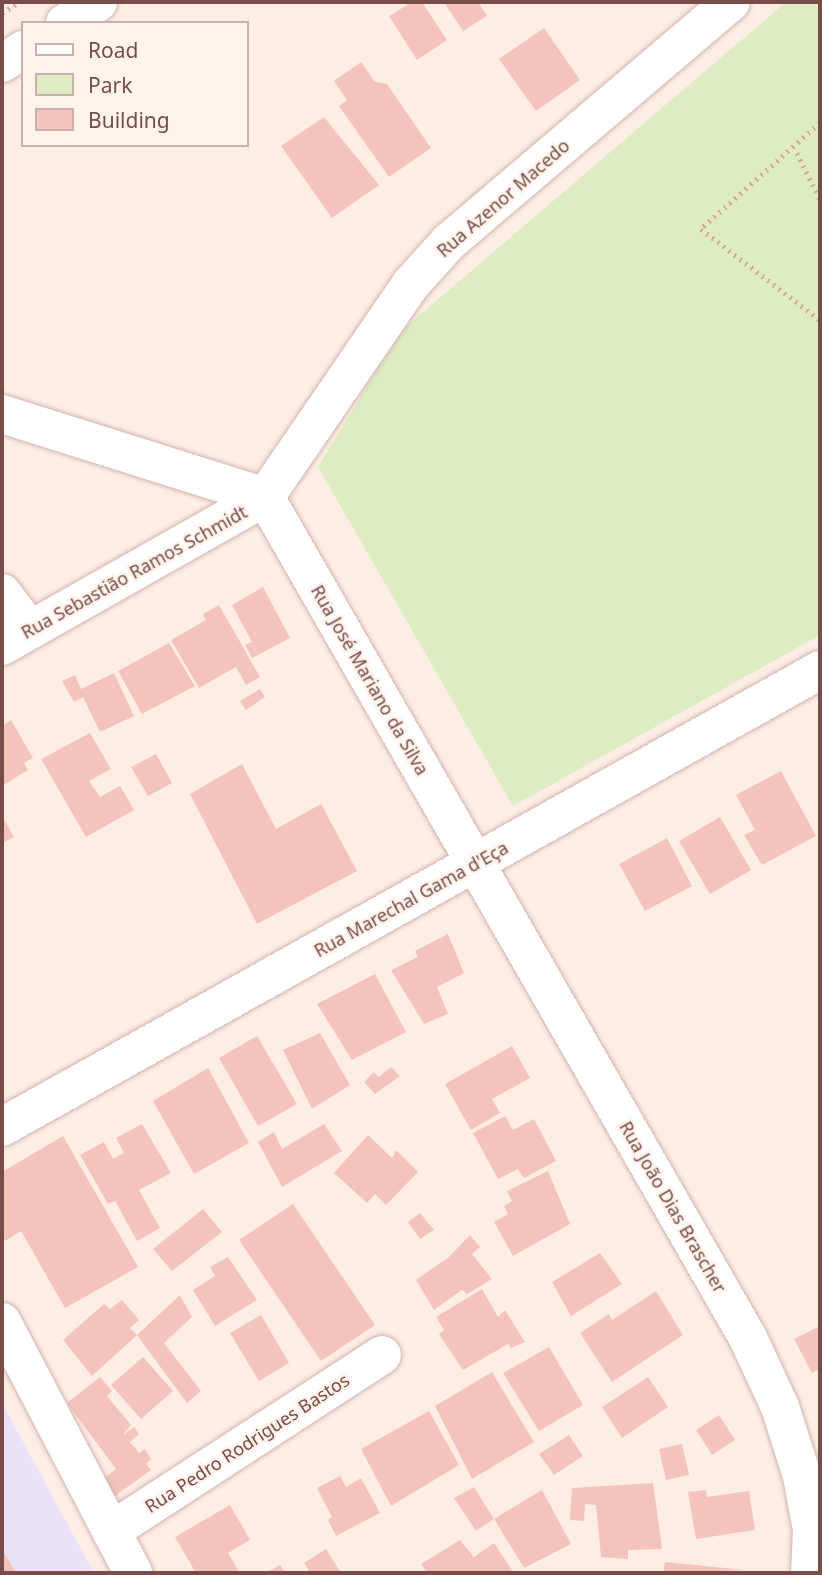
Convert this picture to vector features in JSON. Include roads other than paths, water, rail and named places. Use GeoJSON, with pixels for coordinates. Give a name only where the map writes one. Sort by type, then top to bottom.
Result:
{"type":"FeatureCollection","features":[{"type":"Feature","properties":{"kind":"street"},"geometry":{"type":"LineString","coordinates":[[68,21],[98,2]]}},
{"type":"Feature","properties":{"kind":"street","name":"Rua Azenor Macedo"},"geometry":{"type":"LineString","coordinates":[[265,497],[411,284],[449,242],[731,2]]}},
{"type":"Feature","properties":{"kind":"street"},"geometry":{"type":"LineString","coordinates":[[2,63],[21,51]]}},
{"type":"Feature","properties":{"kind":"street"},"geometry":{"type":"LineString","coordinates":[[2,414],[265,497]]}},
{"type":"Feature","properties":{"kind":"street","name":"Rua Sebastião Ramos Schmidt"},"geometry":{"type":"LineString","coordinates":[[16,638],[265,497]]}},
{"type":"Feature","properties":{"kind":"street","name":"Rua José Mariano da Silva"},"geometry":{"type":"LineString","coordinates":[[265,497],[475,863]]}},
{"type":"Feature","properties":{"kind":"street"},"geometry":{"type":"LineString","coordinates":[[2,593],[16,638]]}},
{"type":"Feature","properties":{"kind":"street","name":"Rua Marechal Gama d'Eça"},"geometry":{"type":"LineString","coordinates":[[2,1127],[820,670]]}},
{"type":"Feature","properties":{"kind":"street","name":"Rua João Dias Brascher"},"geometry":{"type":"LineString","coordinates":[[475,863],[759,1361],[780,1407],[802,1476],[811,1530],[810,1573]]}},
{"type":"Feature","properties":{"kind":"street"},"geometry":{"type":"LineString","coordinates":[[2,1322],[133,1573]]}},
{"type":"Feature","properties":{"kind":"street","name":"Rua Pedro Rodrigues Bastos"},"geometry":{"type":"LineString","coordinates":[[111,1531],[382,1355]]}}]}
